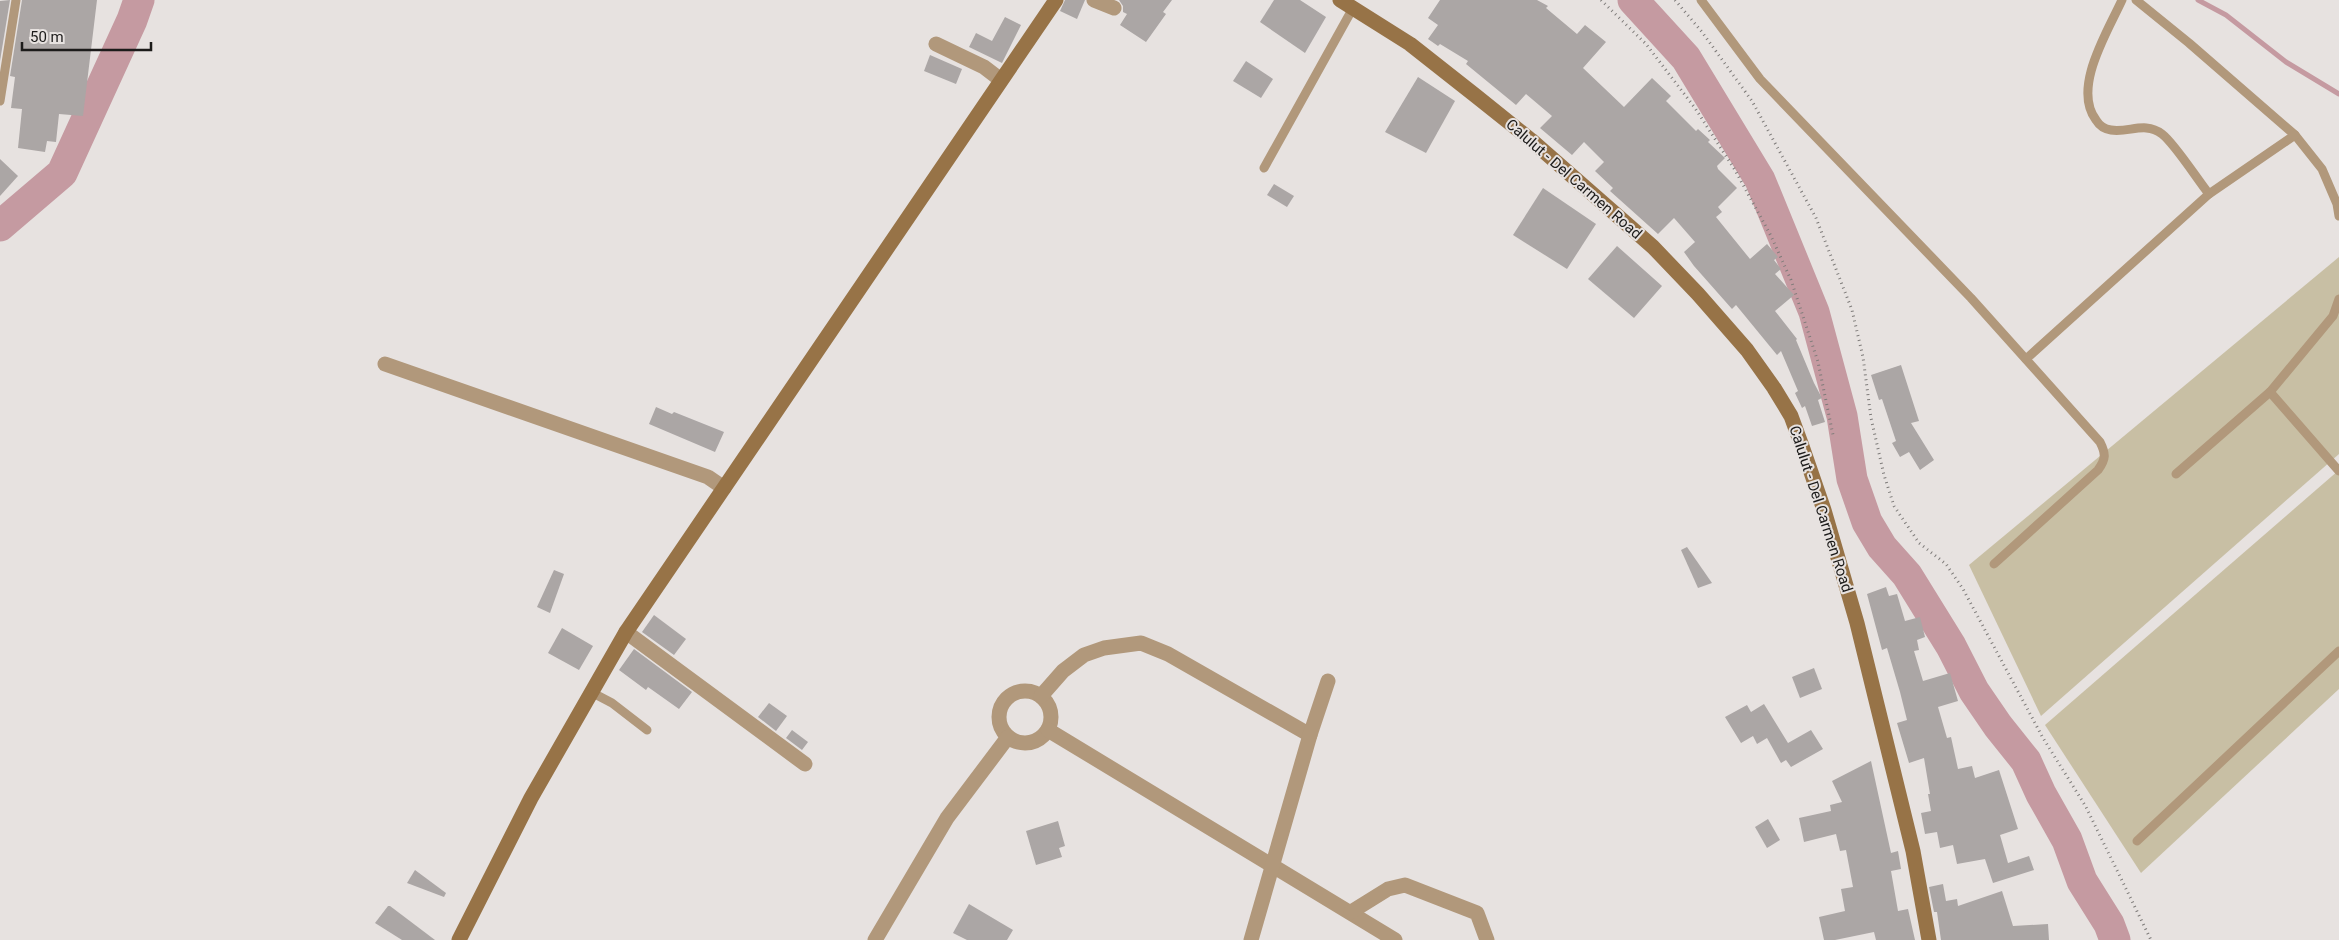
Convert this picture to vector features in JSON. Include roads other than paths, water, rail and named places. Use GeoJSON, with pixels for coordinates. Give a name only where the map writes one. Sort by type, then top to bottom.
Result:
{"type":"FeatureCollection","features":[{"type":"Feature","properties":{"kind":"main road"},"geometry":{"type":"LineString","coordinates":[[459,940],[531,798],[626,632],[1056,0]]}},
{"type":"Feature","properties":{"kind":"main road","name":"Calulut - Del Carmen Road"},"geometry":{"type":"LineString","coordinates":[[1347,4],[1410,44],[1476,96],[1531,140],[1653,247],[1698,294],[1747,350],[1774,388],[1791,416],[1802,446],[1824,510],[1857,623],[1913,851],[1929,940]]}},
{"type":"Feature","properties":{"kind":"street"},"geometry":{"type":"LineString","coordinates":[[1094,0],[1114,8]]}},
{"type":"Feature","properties":{"kind":"street"},"geometry":{"type":"LineString","coordinates":[[936,44],[984,67],[1001,80]]}},
{"type":"Feature","properties":{"kind":"street"},"geometry":{"type":"LineString","coordinates":[[385,364],[708,477],[724,488]]}},
{"type":"Feature","properties":{"kind":"street"},"geometry":{"type":"LineString","coordinates":[[626,632],[805,764]]}},
{"type":"Feature","properties":{"kind":"street"},"geometry":{"type":"LineString","coordinates":[[1041,696],[1063,670],[1084,654],[1104,648],[1140,643],[1168,654],[1310,735]]}},
{"type":"Feature","properties":{"kind":"street"},"geometry":{"type":"LineString","coordinates":[[1251,940],[1271,864],[1328,681]]}},
{"type":"Feature","properties":{"kind":"street"},"geometry":{"type":"LineString","coordinates":[[1029,691],[1041,696],[1049,706],[1051,718],[1048,730],[1037,740],[1022,743],[1008,737],[1000,726],[999,713],[1004,701],[1015,693],[1029,691]]}},
{"type":"Feature","properties":{"kind":"street"},"geometry":{"type":"LineString","coordinates":[[1048,730],[1395,940]]}},
{"type":"Feature","properties":{"kind":"street"},"geometry":{"type":"LineString","coordinates":[[875,940],[947,818],[1008,737]]}},
{"type":"Feature","properties":{"kind":"street"},"geometry":{"type":"LineString","coordinates":[[1351,912],[1388,890],[1405,885],[1476,913],[1487,940]]}},
{"type":"Feature","properties":{"kind":"lane"},"geometry":{"type":"LineString","coordinates":[[0,101],[16,0]]}},
{"type":"Feature","properties":{"kind":"lane"},"geometry":{"type":"LineString","coordinates":[[1701,0],[1760,79],[1971,298],[2100,442],[2106,454],[2098,470],[1994,564]]}},
{"type":"Feature","properties":{"kind":"lane"},"geometry":{"type":"LineString","coordinates":[[2122,0],[2090,73],[2086,102],[2091,115],[2099,126],[2110,130],[2143,126],[2163,134],[2209,194]]}},
{"type":"Feature","properties":{"kind":"lane"},"geometry":{"type":"LineString","coordinates":[[2136,0],[2189,43],[2295,135],[2322,169],[2337,204],[2339,216]]}},
{"type":"Feature","properties":{"kind":"lane"},"geometry":{"type":"LineString","coordinates":[[1264,168],[1347,4]]}},
{"type":"Feature","properties":{"kind":"lane"},"geometry":{"type":"LineString","coordinates":[[2026,359],[2209,194],[2295,135]]}},
{"type":"Feature","properties":{"kind":"lane"},"geometry":{"type":"LineString","coordinates":[[2176,474],[2270,392],[2333,316],[2339,299]]}},
{"type":"Feature","properties":{"kind":"lane"},"geometry":{"type":"LineString","coordinates":[[2270,392],[2339,471]]}},
{"type":"Feature","properties":{"kind":"lane"},"geometry":{"type":"LineString","coordinates":[[2136,842],[2339,651]]}},
{"type":"Feature","properties":{"kind":"lane"},"geometry":{"type":"LineString","coordinates":[[591,692],[612,703],[647,730]]}},
{"type":"Feature","properties":{"kind":"waterway"},"geometry":{"type":"LineString","coordinates":[[0,226],[62,173],[132,20],[139,0]]}},
{"type":"Feature","properties":{"kind":"waterway"},"geometry":{"type":"LineString","coordinates":[[1633,0],[1686,58],[1760,180],[1814,312],[1842,416],[1852,479],[1867,522],[1882,547],[1907,575],[1951,646],[1974,691],[1998,726],[2026,761],[2041,794],[2067,840],[2082,881],[2109,924],[2115,940]]}},
{"type":"Feature","properties":{"kind":"waterway"},"geometry":{"type":"LineString","coordinates":[[2198,0],[2226,15],[2286,62],[2339,94]]}}]}
